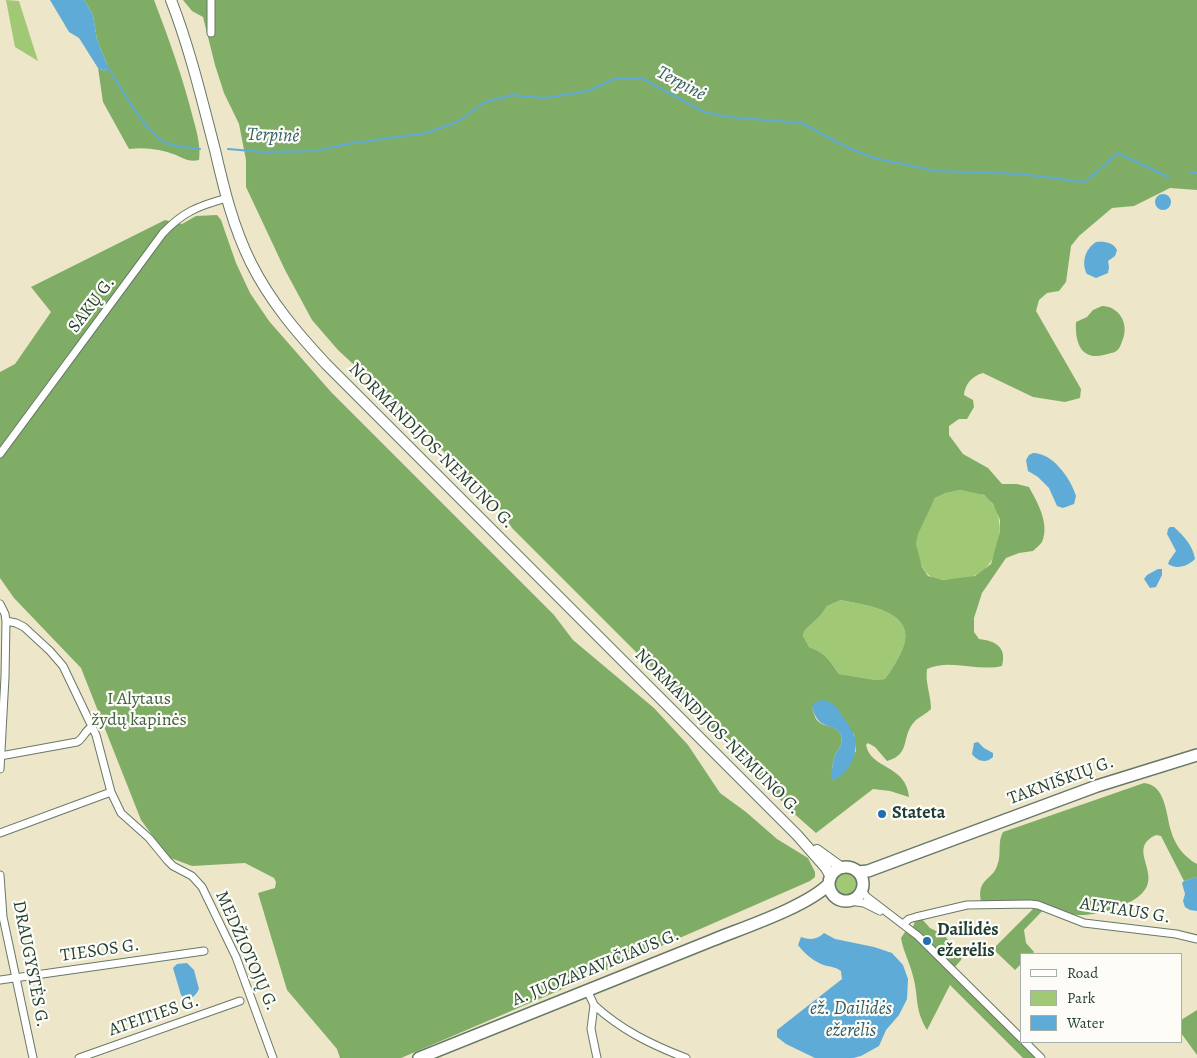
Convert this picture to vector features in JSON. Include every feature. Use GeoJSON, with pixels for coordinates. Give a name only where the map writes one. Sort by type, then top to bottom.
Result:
{"type":"FeatureCollection","features":[{"type":"Feature","properties":{"kind":"main road","name":"NORMANDIJOS-NEMUNO G."},"geometry":{"type":"LineString","coordinates":[[171,0],[198,84],[227,198],[241,240],[252,264],[278,307],[308,345],[797,835],[826,868],[830,880]]}},
{"type":"Feature","properties":{"kind":"main road","name":"TAKNIŠKIŲ G."},"geometry":{"type":"LineString","coordinates":[[939,846],[1097,786],[1197,755]]}},
{"type":"Feature","properties":{"kind":"main road","name":"NORMANDIJOS-NEMUNO G."},"geometry":{"type":"LineString","coordinates":[[797,835],[842,868]]}},
{"type":"Feature","properties":{"kind":"main road"},"geometry":{"type":"LineString","coordinates":[[939,846],[906,862],[870,876],[859,895],[849,901],[843,901],[834,896],[830,890],[830,880],[836,871],[842,868],[848,867],[858,872],[868,871],[939,846]]}},
{"type":"Feature","properties":{"kind":"main road"},"geometry":{"type":"LineString","coordinates":[[858,872],[862,887]]}},
{"type":"Feature","properties":{"kind":"main road","name":"A. JUOZAPAVIČIAUS G."},"geometry":{"type":"LineString","coordinates":[[419,1058],[588,992],[786,909],[822,891],[830,880]]}},
{"type":"Feature","properties":{"kind":"main road","name":"A. JUOZAPAVIČIAUS G."},"geometry":{"type":"LineString","coordinates":[[786,909],[824,897],[834,896]]}},
{"type":"Feature","properties":{"kind":"street"},"geometry":{"type":"LineString","coordinates":[[211,0],[211,33]]}},
{"type":"Feature","properties":{"kind":"street","name":"SAKŲ G."},"geometry":{"type":"LineString","coordinates":[[0,454],[163,234],[177,219],[191,210],[227,198]]}},
{"type":"Feature","properties":{"kind":"street"},"geometry":{"type":"LineString","coordinates":[[0,604],[6,621],[2,676],[0,769]]}},
{"type":"Feature","properties":{"kind":"street","name":"MEDŽIOTOJŲ G."},"geometry":{"type":"LineString","coordinates":[[6,621],[24,627],[63,666],[92,727],[112,792],[121,813],[149,838],[173,866],[192,876],[202,887],[236,957],[274,1058]]}},
{"type":"Feature","properties":{"kind":"street"},"geometry":{"type":"LineString","coordinates":[[0,756],[77,742],[92,727]]}},
{"type":"Feature","properties":{"kind":"street"},"geometry":{"type":"LineString","coordinates":[[0,833],[112,792]]}},
{"type":"Feature","properties":{"kind":"street","name":"DRAUGYSTĖS G."},"geometry":{"type":"LineString","coordinates":[[0,875],[3,917],[32,1058]]}},
{"type":"Feature","properties":{"kind":"street"},"geometry":{"type":"LineString","coordinates":[[862,887],[867,897],[903,924],[945,962],[1020,1037]]}},
{"type":"Feature","properties":{"kind":"street"},"geometry":{"type":"LineString","coordinates":[[849,901],[864,903],[894,918]]}},
{"type":"Feature","properties":{"kind":"street","name":"ALYTAUS G."},"geometry":{"type":"LineString","coordinates":[[903,924],[916,917],[967,906],[1022,904],[1038,905],[1084,923],[1161,932],[1197,939]]}},
{"type":"Feature","properties":{"kind":"street","name":"TIESOS G."},"geometry":{"type":"LineString","coordinates":[[0,980],[204,951]]}},
{"type":"Feature","properties":{"kind":"street"},"geometry":{"type":"LineString","coordinates":[[588,992],[594,1004],[640,1039],[665,1051],[686,1058]]}},
{"type":"Feature","properties":{"kind":"street","name":"ATEITIES G."},"geometry":{"type":"LineString","coordinates":[[79,1058],[240,1001]]}},
{"type":"Feature","properties":{"kind":"street"},"geometry":{"type":"LineString","coordinates":[[594,1004],[591,1029],[597,1058]]}},
{"type":"Feature","properties":{"kind":"street"},"geometry":{"type":"LineString","coordinates":[[1026,1043],[1041,1058]]}},
{"type":"Feature","properties":{"kind":"green space"},"geometry":{"type":"Polygon","coordinates":[[[6,0],[19,1],[38,61],[15,47],[6,0]]]}},
{"type":"Feature","properties":{"kind":"green space"},"geometry":{"type":"Polygon","coordinates":[[[84,0],[154,0],[189,103],[198,139],[199,160],[187,160],[153,149],[129,149],[103,102],[98,68],[105,71],[108,67],[97,40],[93,15],[84,0]]]}},
{"type":"Feature","properties":{"kind":"green space"},"geometry":{"type":"Polygon","coordinates":[[[183,0],[1197,0],[1197,190],[1170,188],[1134,206],[1112,208],[1079,236],[1071,246],[1066,282],[1059,291],[1047,293],[1039,300],[1036,311],[1081,389],[1080,398],[1065,402],[1033,397],[983,373],[972,378],[966,387],[964,395],[973,400],[974,407],[967,419],[959,419],[949,426],[949,435],[963,454],[988,468],[1002,484],[1017,484],[1029,487],[1042,513],[1044,535],[1042,542],[1033,551],[1019,553],[1006,558],[982,593],[974,618],[974,632],[979,639],[990,641],[999,646],[1003,654],[1002,666],[945,665],[927,669],[931,709],[911,727],[900,754],[887,761],[875,747],[868,743],[866,745],[874,759],[902,778],[909,797],[890,791],[873,789],[816,833],[791,811],[699,715],[512,528],[498,506],[392,400],[338,350],[312,320],[285,270],[246,187],[246,160],[239,124],[224,93],[203,17],[192,11],[183,0]],[[960,490],[935,498],[918,534],[916,544],[922,567],[928,576],[943,580],[975,576],[991,564],[1000,532],[1000,520],[993,504],[984,495],[960,490]],[[841,600],[827,606],[821,615],[805,630],[803,636],[809,647],[824,655],[839,674],[876,680],[885,679],[904,645],[905,633],[902,624],[885,611],[862,604],[841,600]],[[812,707],[815,717],[822,724],[835,728],[842,739],[833,763],[832,778],[834,780],[856,751],[854,734],[812,707]]]}},
{"type":"Feature","properties":{"kind":"green space","name":"I Alytaus žydų kapinės"},"geometry":{"type":"Polygon","coordinates":[[[217,215],[221,220],[236,263],[250,293],[269,321],[331,392],[554,615],[573,640],[654,708],[688,745],[720,793],[746,812],[777,839],[808,858],[815,872],[815,877],[810,881],[401,1058],[340,1058],[337,1049],[287,990],[258,893],[275,888],[276,882],[274,878],[245,863],[192,866],[168,857],[141,820],[81,668],[14,598],[0,578],[0,372],[15,364],[51,312],[31,287],[165,220],[182,224],[196,216],[217,215]]]}},
{"type":"Feature","properties":{"kind":"green space"},"geometry":{"type":"Polygon","coordinates":[[[1102,306],[1111,308],[1120,315],[1124,322],[1124,335],[1120,346],[1115,352],[1096,356],[1089,355],[1084,352],[1078,342],[1076,322],[1087,317],[1093,310],[1102,306]]]}},
{"type":"Feature","properties":{"kind":"green space"},"geometry":{"type":"Polygon","coordinates":[[[960,490],[983,495],[993,505],[998,515],[1000,526],[997,550],[985,569],[976,575],[943,580],[933,578],[925,571],[917,551],[918,531],[935,498],[960,490]]]}},
{"type":"Feature","properties":{"kind":"green space"},"geometry":{"type":"Polygon","coordinates":[[[841,600],[885,611],[902,624],[905,633],[904,645],[885,679],[876,680],[839,674],[824,655],[809,647],[803,637],[805,630],[821,615],[827,606],[841,600]]]}},
{"type":"Feature","properties":{"kind":"green space"},"geometry":{"type":"Polygon","coordinates":[[[1144,783],[1157,789],[1161,795],[1173,836],[1184,854],[1197,864],[1197,877],[1184,881],[1161,836],[1156,835],[1148,840],[1144,846],[1143,852],[1149,879],[1143,893],[1127,904],[1096,914],[1070,914],[1048,905],[1024,930],[1026,943],[1034,952],[1020,953],[1020,965],[1015,970],[993,949],[1034,908],[982,907],[980,898],[982,885],[997,866],[1000,840],[1003,832],[1144,783]]]}},
{"type":"Feature","properties":{"kind":"green space"},"geometry":{"type":"Polygon","coordinates":[[[845,873],[850,874],[856,880],[856,890],[850,896],[845,897],[840,896],[834,890],[833,885],[834,880],[840,874],[845,873]]]}},
{"type":"Feature","properties":{"kind":"green space"},"geometry":{"type":"Polygon","coordinates":[[[921,918],[930,928],[944,935],[962,957],[954,968],[913,927],[915,921],[921,918]]]}},
{"type":"Feature","properties":{"kind":"green space"},"geometry":{"type":"Polygon","coordinates":[[[905,932],[908,932],[1037,1058],[1023,1058],[950,985],[927,1030],[918,1009],[915,984],[901,938],[905,932]]]}},
{"type":"Feature","properties":{"kind":"green space"},"geometry":{"type":"Polygon","coordinates":[[[1197,1010],[1197,1055],[1182,1034],[1182,1019],[1197,1010]]]}},
{"type":"Feature","properties":{"kind":"water"},"geometry":{"type":"Polygon","coordinates":[[[50,0],[84,0],[93,15],[97,40],[108,67],[105,71],[98,68],[79,38],[69,32],[50,0]]]}},
{"type":"Feature","properties":{"kind":"water"},"geometry":{"type":"Polygon","coordinates":[[[1163,194],[1171,202],[1163,210],[1155,202],[1163,194]]]}},
{"type":"Feature","properties":{"kind":"water"},"geometry":{"type":"Polygon","coordinates":[[[1096,242],[1108,243],[1117,250],[1115,256],[1108,261],[1108,273],[1096,278],[1087,274],[1084,261],[1089,248],[1096,242]]]}},
{"type":"Feature","properties":{"kind":"water"},"geometry":{"type":"Polygon","coordinates":[[[1033,453],[1047,457],[1060,468],[1074,489],[1076,496],[1074,504],[1063,508],[1057,506],[1049,488],[1038,477],[1028,471],[1026,460],[1033,453]]]}},
{"type":"Feature","properties":{"kind":"water"},"geometry":{"type":"Polygon","coordinates":[[[1170,527],[1174,527],[1188,542],[1195,559],[1189,564],[1175,567],[1168,564],[1176,551],[1167,534],[1170,527]]]}},
{"type":"Feature","properties":{"kind":"water"},"geometry":{"type":"Polygon","coordinates":[[[1162,569],[1162,575],[1156,587],[1150,588],[1144,579],[1147,575],[1162,569]]]}},
{"type":"Feature","properties":{"kind":"water"},"geometry":{"type":"Polygon","coordinates":[[[822,700],[832,703],[836,707],[851,729],[855,739],[855,753],[849,766],[840,777],[834,780],[831,778],[833,763],[842,739],[839,731],[823,724],[815,715],[812,707],[815,702],[822,700]]]}},
{"type":"Feature","properties":{"kind":"water"},"geometry":{"type":"Polygon","coordinates":[[[978,742],[993,753],[993,757],[985,761],[979,760],[972,754],[974,743],[978,742]]]}},
{"type":"Feature","properties":{"kind":"water"},"geometry":{"type":"Polygon","coordinates":[[[1197,877],[1197,911],[1185,907],[1183,901],[1185,894],[1182,883],[1197,877]]]}},
{"type":"Feature","properties":{"kind":"water","name":"ež. Dailidės ežerėlis"},"geometry":{"type":"Polygon","coordinates":[[[824,933],[835,939],[874,947],[892,953],[903,965],[908,979],[907,999],[899,1015],[886,1030],[879,1046],[861,1056],[853,1058],[815,1058],[786,1044],[777,1037],[777,1030],[842,979],[841,971],[814,960],[798,945],[801,937],[813,939],[824,933]]]}},
{"type":"Feature","properties":{"kind":"water"},"geometry":{"type":"Polygon","coordinates":[[[187,963],[194,970],[199,989],[194,996],[186,1000],[181,995],[173,968],[177,964],[187,963]]]}},
{"type":"Feature","properties":{"kind":"waterway","name":"Terpinė"},"geometry":{"type":"LineString","coordinates":[[107,66],[134,109],[158,138],[166,143],[200,149]]}},
{"type":"Feature","properties":{"kind":"waterway","name":"Terpinė"},"geometry":{"type":"LineString","coordinates":[[228,149],[263,152],[315,151],[347,144],[426,133],[457,122],[485,102],[512,95],[544,98],[588,91],[614,79],[643,79],[704,112],[728,117],[802,123],[844,146],[874,158],[936,171],[1021,174],[1085,182],[1118,153],[1168,177]]}},
{"type":"Feature","properties":{"kind":"waterway","name":"Terpinė"},"geometry":{"type":"LineString","coordinates":[[1190,173],[1197,172]]}},
{"type":"Feature","properties":{"kind":"place","name":"Stateta"},"geometry":{"type":"Point","coordinates":[882,814]}},
{"type":"Feature","properties":{"kind":"place","name":"Dailidės ežerėlis"},"geometry":{"type":"Point","coordinates":[927,941]}}]}
